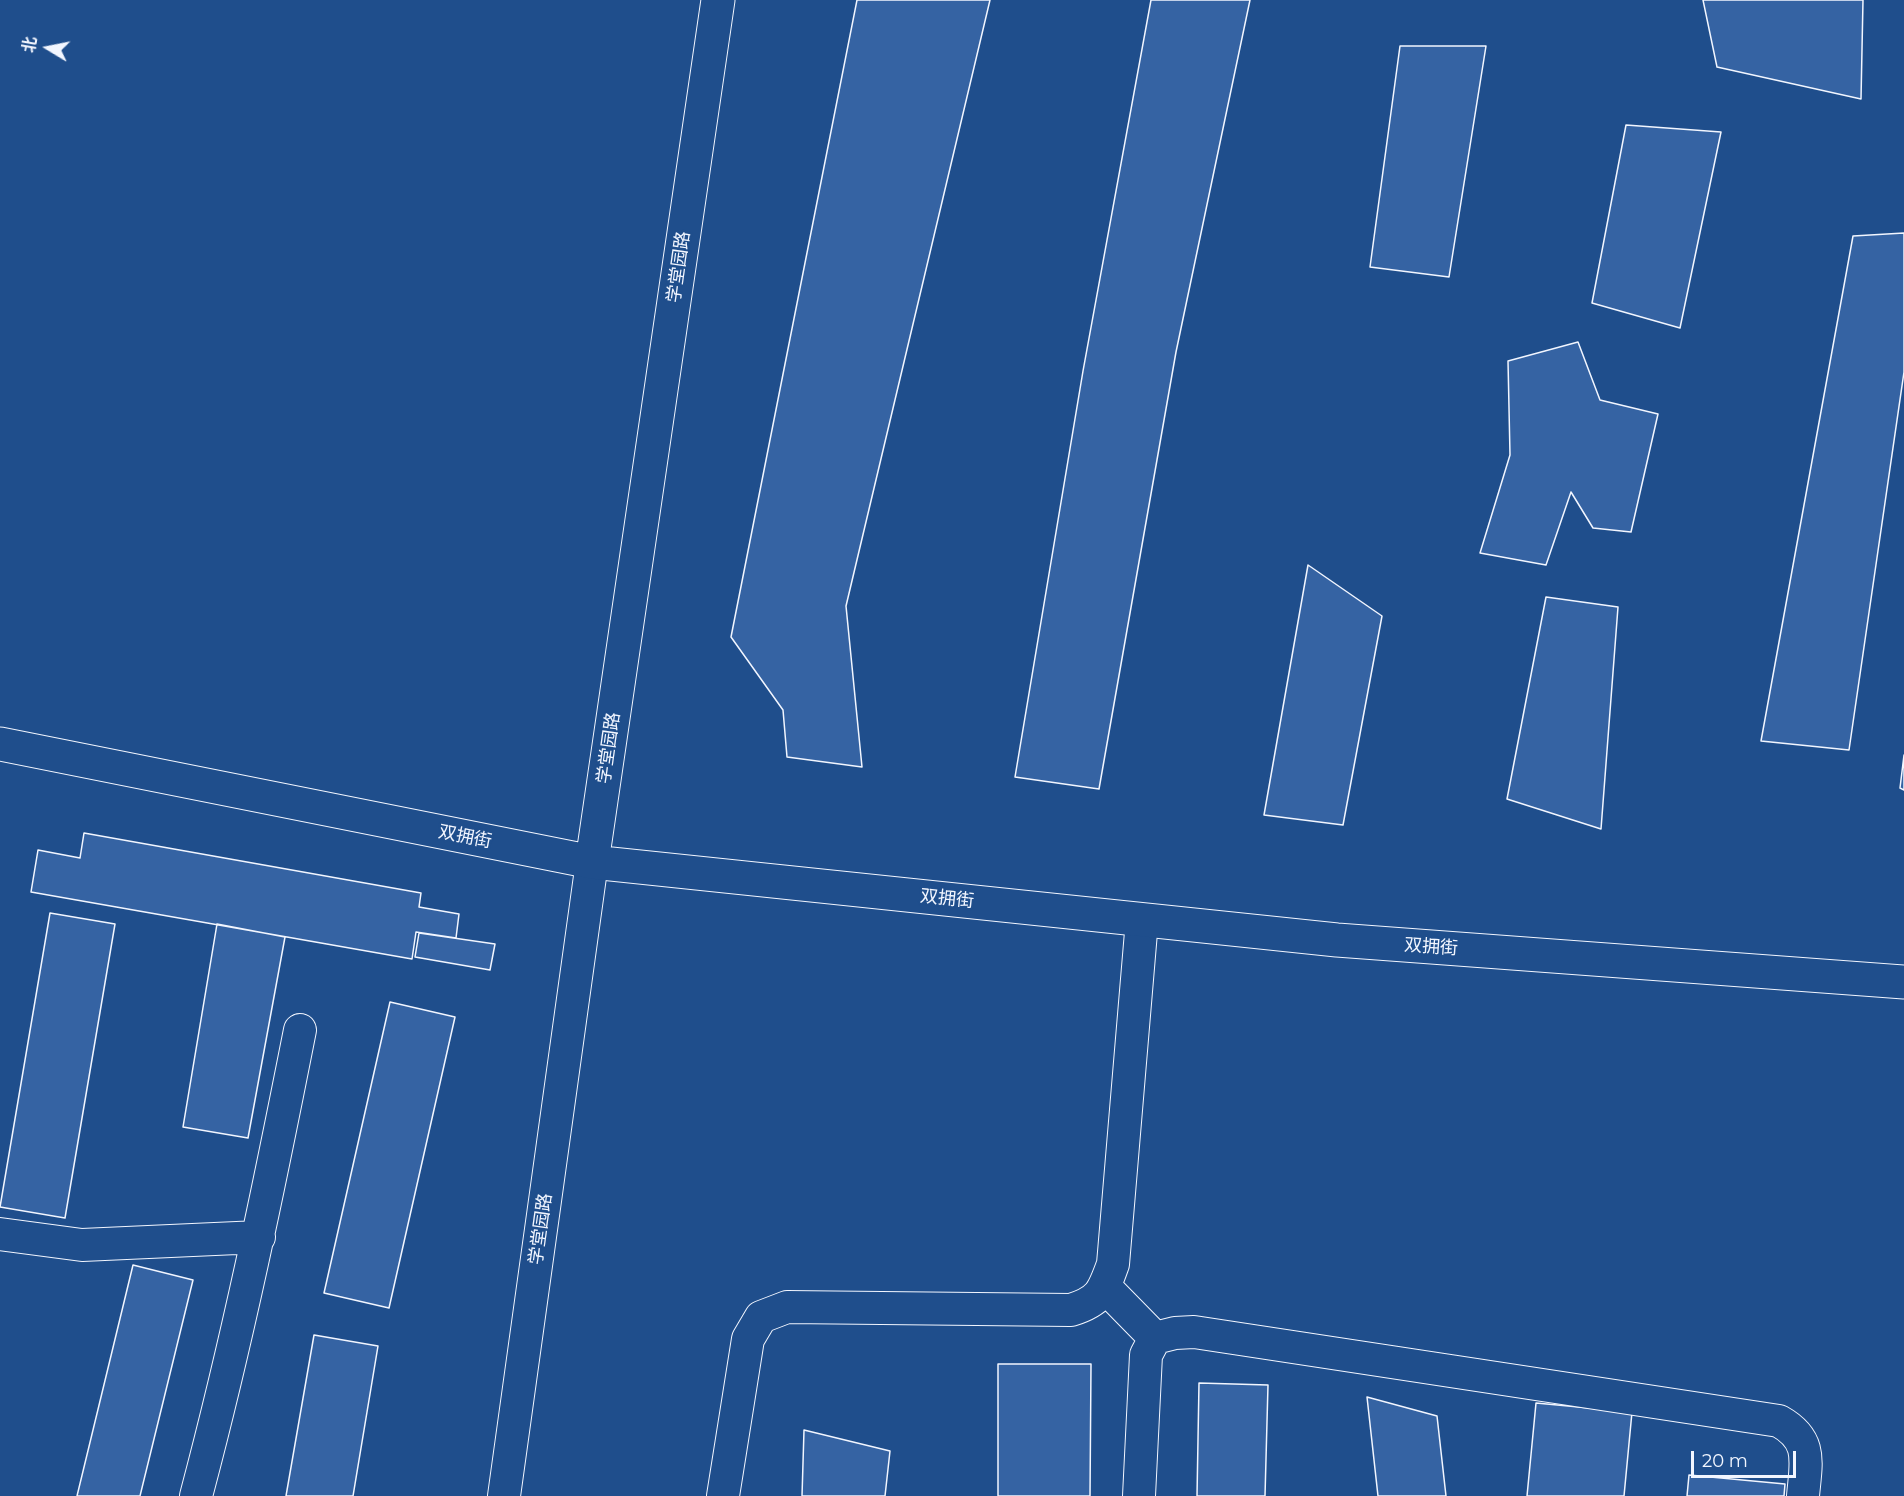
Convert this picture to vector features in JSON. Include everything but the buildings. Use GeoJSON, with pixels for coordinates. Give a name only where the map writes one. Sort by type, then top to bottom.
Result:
{"type":"FeatureCollection","features":[{"type":"Feature","properties":{"kind":"street","name":"学堂园路"},"geometry":{"type":"LineString","coordinates":[[504,1496],[592,862],[718,0]]}},
{"type":"Feature","properties":{"kind":"street","name":"双拥街"},"geometry":{"type":"LineString","coordinates":[[0,744],[592,862],[1337,940],[1904,982]]}},
{"type":"Feature","properties":{"kind":"street"},"geometry":{"type":"LineString","coordinates":[[723,1496],[748,1339],[761,1317],[787,1307],[1071,1310],[1092,1303],[1105,1287],[1113,1264],[1142,920]]}},
{"type":"Feature","properties":{"kind":"street"},"geometry":{"type":"LineString","coordinates":[[196,1496],[260,1237],[300,1030]]}},
{"type":"Feature","properties":{"kind":"street"},"geometry":{"type":"LineString","coordinates":[[0,1234],[82,1245],[260,1237]]}},
{"type":"Feature","properties":{"kind":"street"},"geometry":{"type":"LineString","coordinates":[[1105,1287],[1155,1338]]}},
{"type":"Feature","properties":{"kind":"street"},"geometry":{"type":"LineString","coordinates":[[1139,1496],[1146,1355],[1155,1338],[1175,1333],[1194,1332],[1779,1421],[1796,1430],[1803,1446],[1805,1465],[1803,1496]]}}]}
